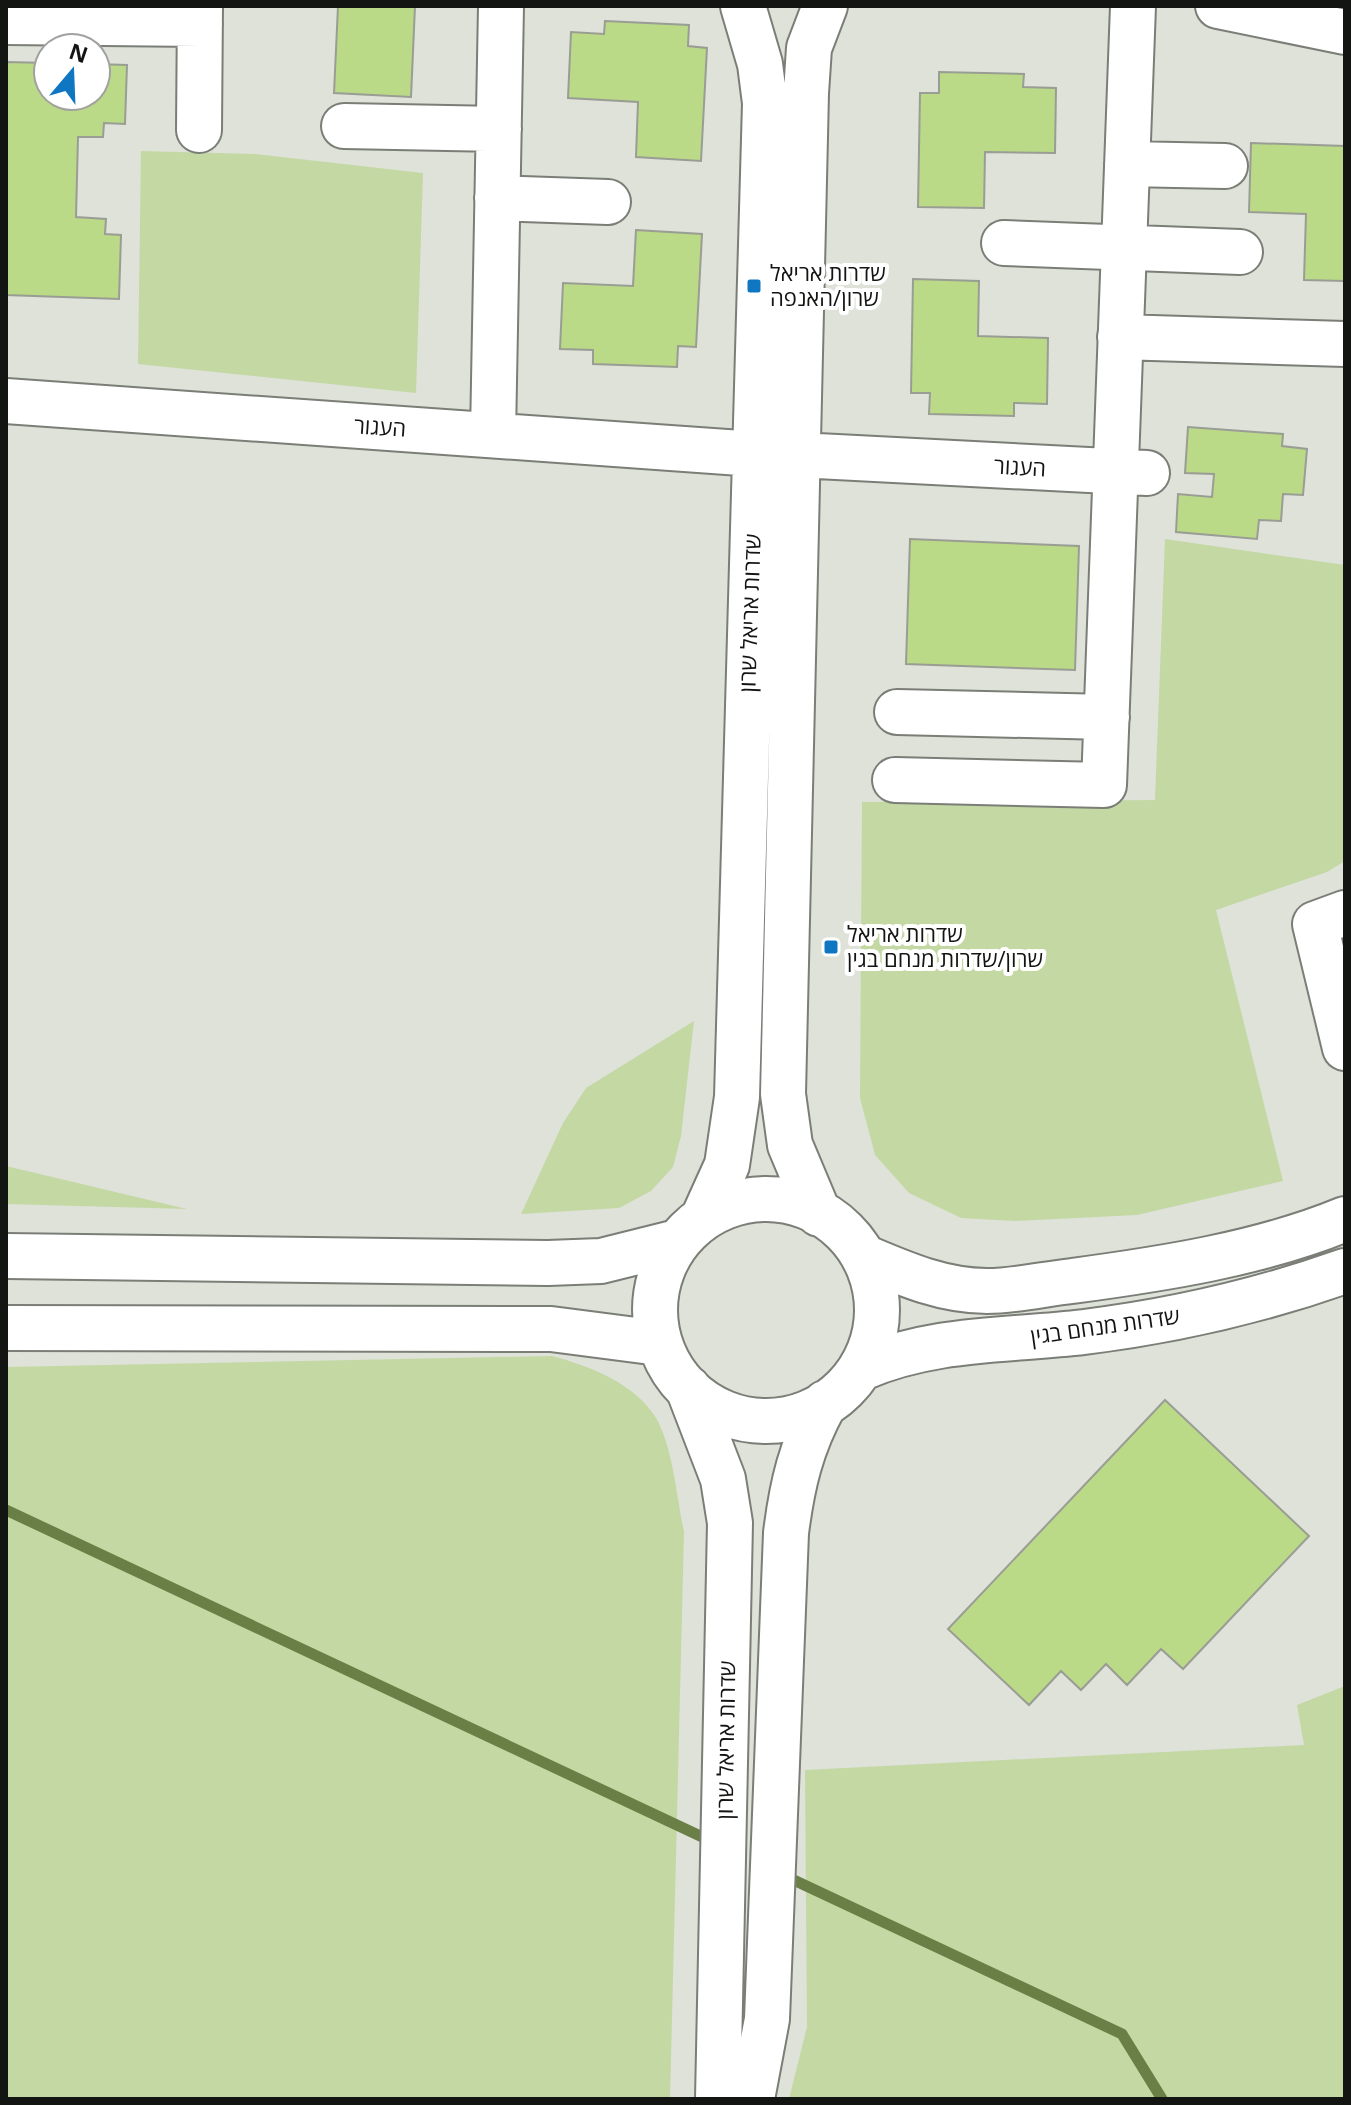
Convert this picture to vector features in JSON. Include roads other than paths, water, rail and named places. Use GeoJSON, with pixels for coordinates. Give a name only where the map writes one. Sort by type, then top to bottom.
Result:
{"type":"FeatureCollection","features":[{"type":"Feature","properties":{"kind":"street"},"geometry":{"type":"LineString","coordinates":[[493,435],[501,6]]}},
{"type":"Feature","properties":{"kind":"street","name":"שדרות אריאל שרון"},"geometry":{"type":"LineString","coordinates":[[690,1230],[727,1165],[737,1097],[765,103],[760,64],[743,6]]}},
{"type":"Feature","properties":{"kind":"street","name":"שדרות אריאל שרון"},"geometry":{"type":"LineString","coordinates":[[819,1214],[790,1145],[783,1094],[806,93],[809,48],[825,6]]}},
{"type":"Feature","properties":{"kind":"street"},"geometry":{"type":"LineString","coordinates":[[895,780],[1104,785],[1107,717],[1132,472],[1120,337],[1133,6]]}},
{"type":"Feature","properties":{"kind":"street"},"geometry":{"type":"LineString","coordinates":[[1218,6],[1345,32]]}},
{"type":"Feature","properties":{"kind":"street"},"geometry":{"type":"LineString","coordinates":[[6,22],[200,15],[199,130]]}},
{"type":"Feature","properties":{"kind":"street"},"geometry":{"type":"LineString","coordinates":[[344,126],[499,129]]}},
{"type":"Feature","properties":{"kind":"street"},"geometry":{"type":"LineString","coordinates":[[1127,164],[1225,166]]}},
{"type":"Feature","properties":{"kind":"street"},"geometry":{"type":"LineString","coordinates":[[497,198],[608,202]]}},
{"type":"Feature","properties":{"kind":"street"},"geometry":{"type":"LineString","coordinates":[[1004,243],[1240,252]]}},
{"type":"Feature","properties":{"kind":"street"},"geometry":{"type":"LineString","coordinates":[[1120,337],[1345,344]]}},
{"type":"Feature","properties":{"kind":"street","name":"העגור"},"geometry":{"type":"LineString","coordinates":[[6,401],[755,454]]}},
{"type":"Feature","properties":{"kind":"street","name":"העגור"},"geometry":{"type":"LineString","coordinates":[[798,455],[1132,472]]}},
{"type":"Feature","properties":{"kind":"street"},"geometry":{"type":"LineString","coordinates":[[897,712],[1107,717]]}},
{"type":"Feature","properties":{"kind":"street"},"geometry":{"type":"LineString","coordinates":[[1345,913],[1315,924],[1345,1048]]}},
{"type":"Feature","properties":{"kind":"street"},"geometry":{"type":"LineString","coordinates":[[6,1256],[548,1263],[601,1261],[690,1230],[735,1203],[770,1199],[808,1207],[841,1227],[864,1257],[877,1293],[876,1332],[862,1368],[837,1396],[804,1415],[766,1422],[731,1416],[700,1400],[675,1375],[659,1343],[654,1308],[660,1273],[690,1230]]}},
{"type":"Feature","properties":{"kind":"street"},"geometry":{"type":"LineString","coordinates":[[864,1257],[912,1278],[947,1287],[988,1291],[1145,1270],[1236,1252],[1345,1219]]}},
{"type":"Feature","properties":{"kind":"street","name":"שדרות מנחם בגין"},"geometry":{"type":"LineString","coordinates":[[862,1368],[896,1353],[931,1345],[1137,1325],[1213,1310],[1289,1291],[1345,1271]]}},
{"type":"Feature","properties":{"kind":"street"},"geometry":{"type":"LineString","coordinates":[[6,1328],[551,1329],[659,1343]]}},
{"type":"Feature","properties":{"kind":"street","name":"שדרות אריאל שרון"},"geometry":{"type":"LineString","coordinates":[[688,1388],[723,1479],[730,1523],[718,2099]]}},
{"type":"Feature","properties":{"kind":"street"},"geometry":{"type":"LineString","coordinates":[[752,2099],[767,2019],[786,1533],[792,1484],[804,1440],[825,1403]]}},
{"type":"Feature","properties":{"kind":"waterway"},"geometry":{"type":"LineString","coordinates":[[6,1510],[713,1842]]}},
{"type":"Feature","properties":{"kind":"waterway"},"geometry":{"type":"LineString","coordinates":[[783,1875],[1122,2034],[1162,2099]]}},
{"type":"Feature","properties":{"kind":"place","name":"שדרות אריאל שרון/האנפה"},"geometry":{"type":"Point","coordinates":[754,286]}},
{"type":"Feature","properties":{"kind":"place","name":"שדרות אריאל שרון/שדרות מנחם בגין"},"geometry":{"type":"Point","coordinates":[831,947]}}]}
